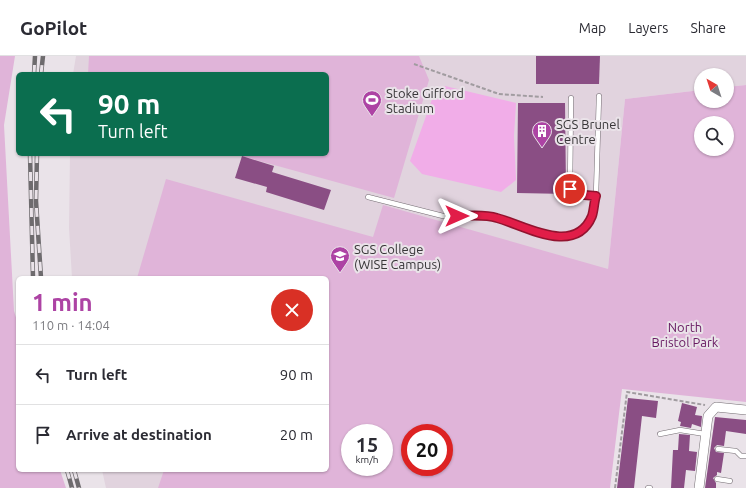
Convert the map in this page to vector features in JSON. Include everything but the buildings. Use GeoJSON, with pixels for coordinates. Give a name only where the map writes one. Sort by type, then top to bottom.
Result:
{"type":"FeatureCollection","features":[{"type":"Feature","properties":{"kind":"street"},"geometry":{"type":"LineString","coordinates":[[699,488],[702,478],[705,434],[708,416],[716,407],[746,410]]}},
{"type":"Feature","properties":{"kind":"lane"},"geometry":{"type":"LineString","coordinates":[[368,197],[443,216],[496,217],[549,236],[565,238],[577,234],[586,226],[592,216],[596,196],[599,96]]}},
{"type":"Feature","properties":{"kind":"lane"},"geometry":{"type":"LineString","coordinates":[[571,98],[570,189],[573,194],[596,196]]}},
{"type":"Feature","properties":{"kind":"lane"},"geometry":{"type":"LineString","coordinates":[[660,434],[680,430],[705,434]]}},
{"type":"Feature","properties":{"kind":"lane"},"geometry":{"type":"LineString","coordinates":[[718,449],[736,451],[741,456],[746,456]]}},
{"type":"Feature","properties":{"kind":"lane"},"geometry":{"type":"LineString","coordinates":[[716,479],[730,481]]}},
{"type":"Feature","properties":{"kind":"path"},"geometry":{"type":"LineString","coordinates":[[414,64],[499,94],[543,97]]}},
{"type":"Feature","properties":{"kind":"path"},"geometry":{"type":"LineString","coordinates":[[615,488],[627,392],[716,407]]}},
{"type":"Feature","properties":{"kind":"shaded area","name":"SGS College (WISE Campus)"},"geometry":{"type":"Polygon","coordinates":[[[76,56],[746,56],[746,85],[734,86],[734,68],[694,68],[694,91],[625,99],[597,380],[583,488],[106,488],[102,472],[329,472],[329,276],[72,276],[69,228],[70,156],[329,156],[329,72],[73,72],[76,56]]]}},
{"type":"Feature","properties":{"kind":"shaded area"},"geometry":{"type":"Polygon","coordinates":[[[445,86],[516,103],[514,136],[516,180],[501,192],[422,174],[410,161],[435,91],[445,86]]]}},
{"type":"Feature","properties":{"kind":"green space"},"geometry":{"type":"Polygon","coordinates":[[[0,56],[15,56],[4,125],[14,311],[16,318],[16,472],[61,472],[66,488],[0,488],[0,56]]]}},
{"type":"Feature","properties":{"kind":"green space","name":"Stoke Gifford Stadium"},"geometry":{"type":"Polygon","coordinates":[[[89,56],[419,56],[429,80],[394,198],[241,156],[329,156],[329,72],[88,72],[89,56]]]}},
{"type":"Feature","properties":{"kind":"green space","name":"North Bristol Park"},"geometry":{"type":"Polygon","coordinates":[[[746,85],[746,402],[622,389],[610,488],[158,488],[163,472],[329,472],[329,276],[138,276],[166,179],[373,237],[383,205],[608,269],[625,99],[694,91],[694,108],[734,108],[734,86],[746,85]]]}},
{"type":"Feature","properties":{"kind":"railway"},"geometry":{"type":"LineString","coordinates":[[34,72],[35,56]]}},
{"type":"Feature","properties":{"kind":"railway"},"geometry":{"type":"LineString","coordinates":[[41,72],[43,56]]}},
{"type":"Feature","properties":{"kind":"railway"},"geometry":{"type":"LineString","coordinates":[[30,156],[33,276]]}},
{"type":"Feature","properties":{"kind":"railway"},"geometry":{"type":"LineString","coordinates":[[37,156],[36,201],[41,276]]}},
{"type":"Feature","properties":{"kind":"railway"},"geometry":{"type":"LineString","coordinates":[[68,472],[72,488]]}},
{"type":"Feature","properties":{"kind":"railway"},"geometry":{"type":"LineString","coordinates":[[75,472],[79,488]]}},
{"type":"Feature","properties":{"kind":"place","name":"Stoke Gifford Stadium"},"geometry":{"type":"Point","coordinates":[372,117]}},
{"type":"Feature","properties":{"kind":"place","name":"SGS Brunel Centre"},"geometry":{"type":"Point","coordinates":[542,148]}},
{"type":"Feature","properties":{"kind":"place","name":"SGS College (WISE Campus)"},"geometry":{"type":"Point","coordinates":[340,273]}},
{"type":"Feature","properties":{"kind":"route"},"geometry":{"type":"LineString","coordinates":[[457,216],[496,217],[549,236],[565,238],[577,234],[586,226],[592,216],[596,196],[573,194],[570,189]]}}]}
